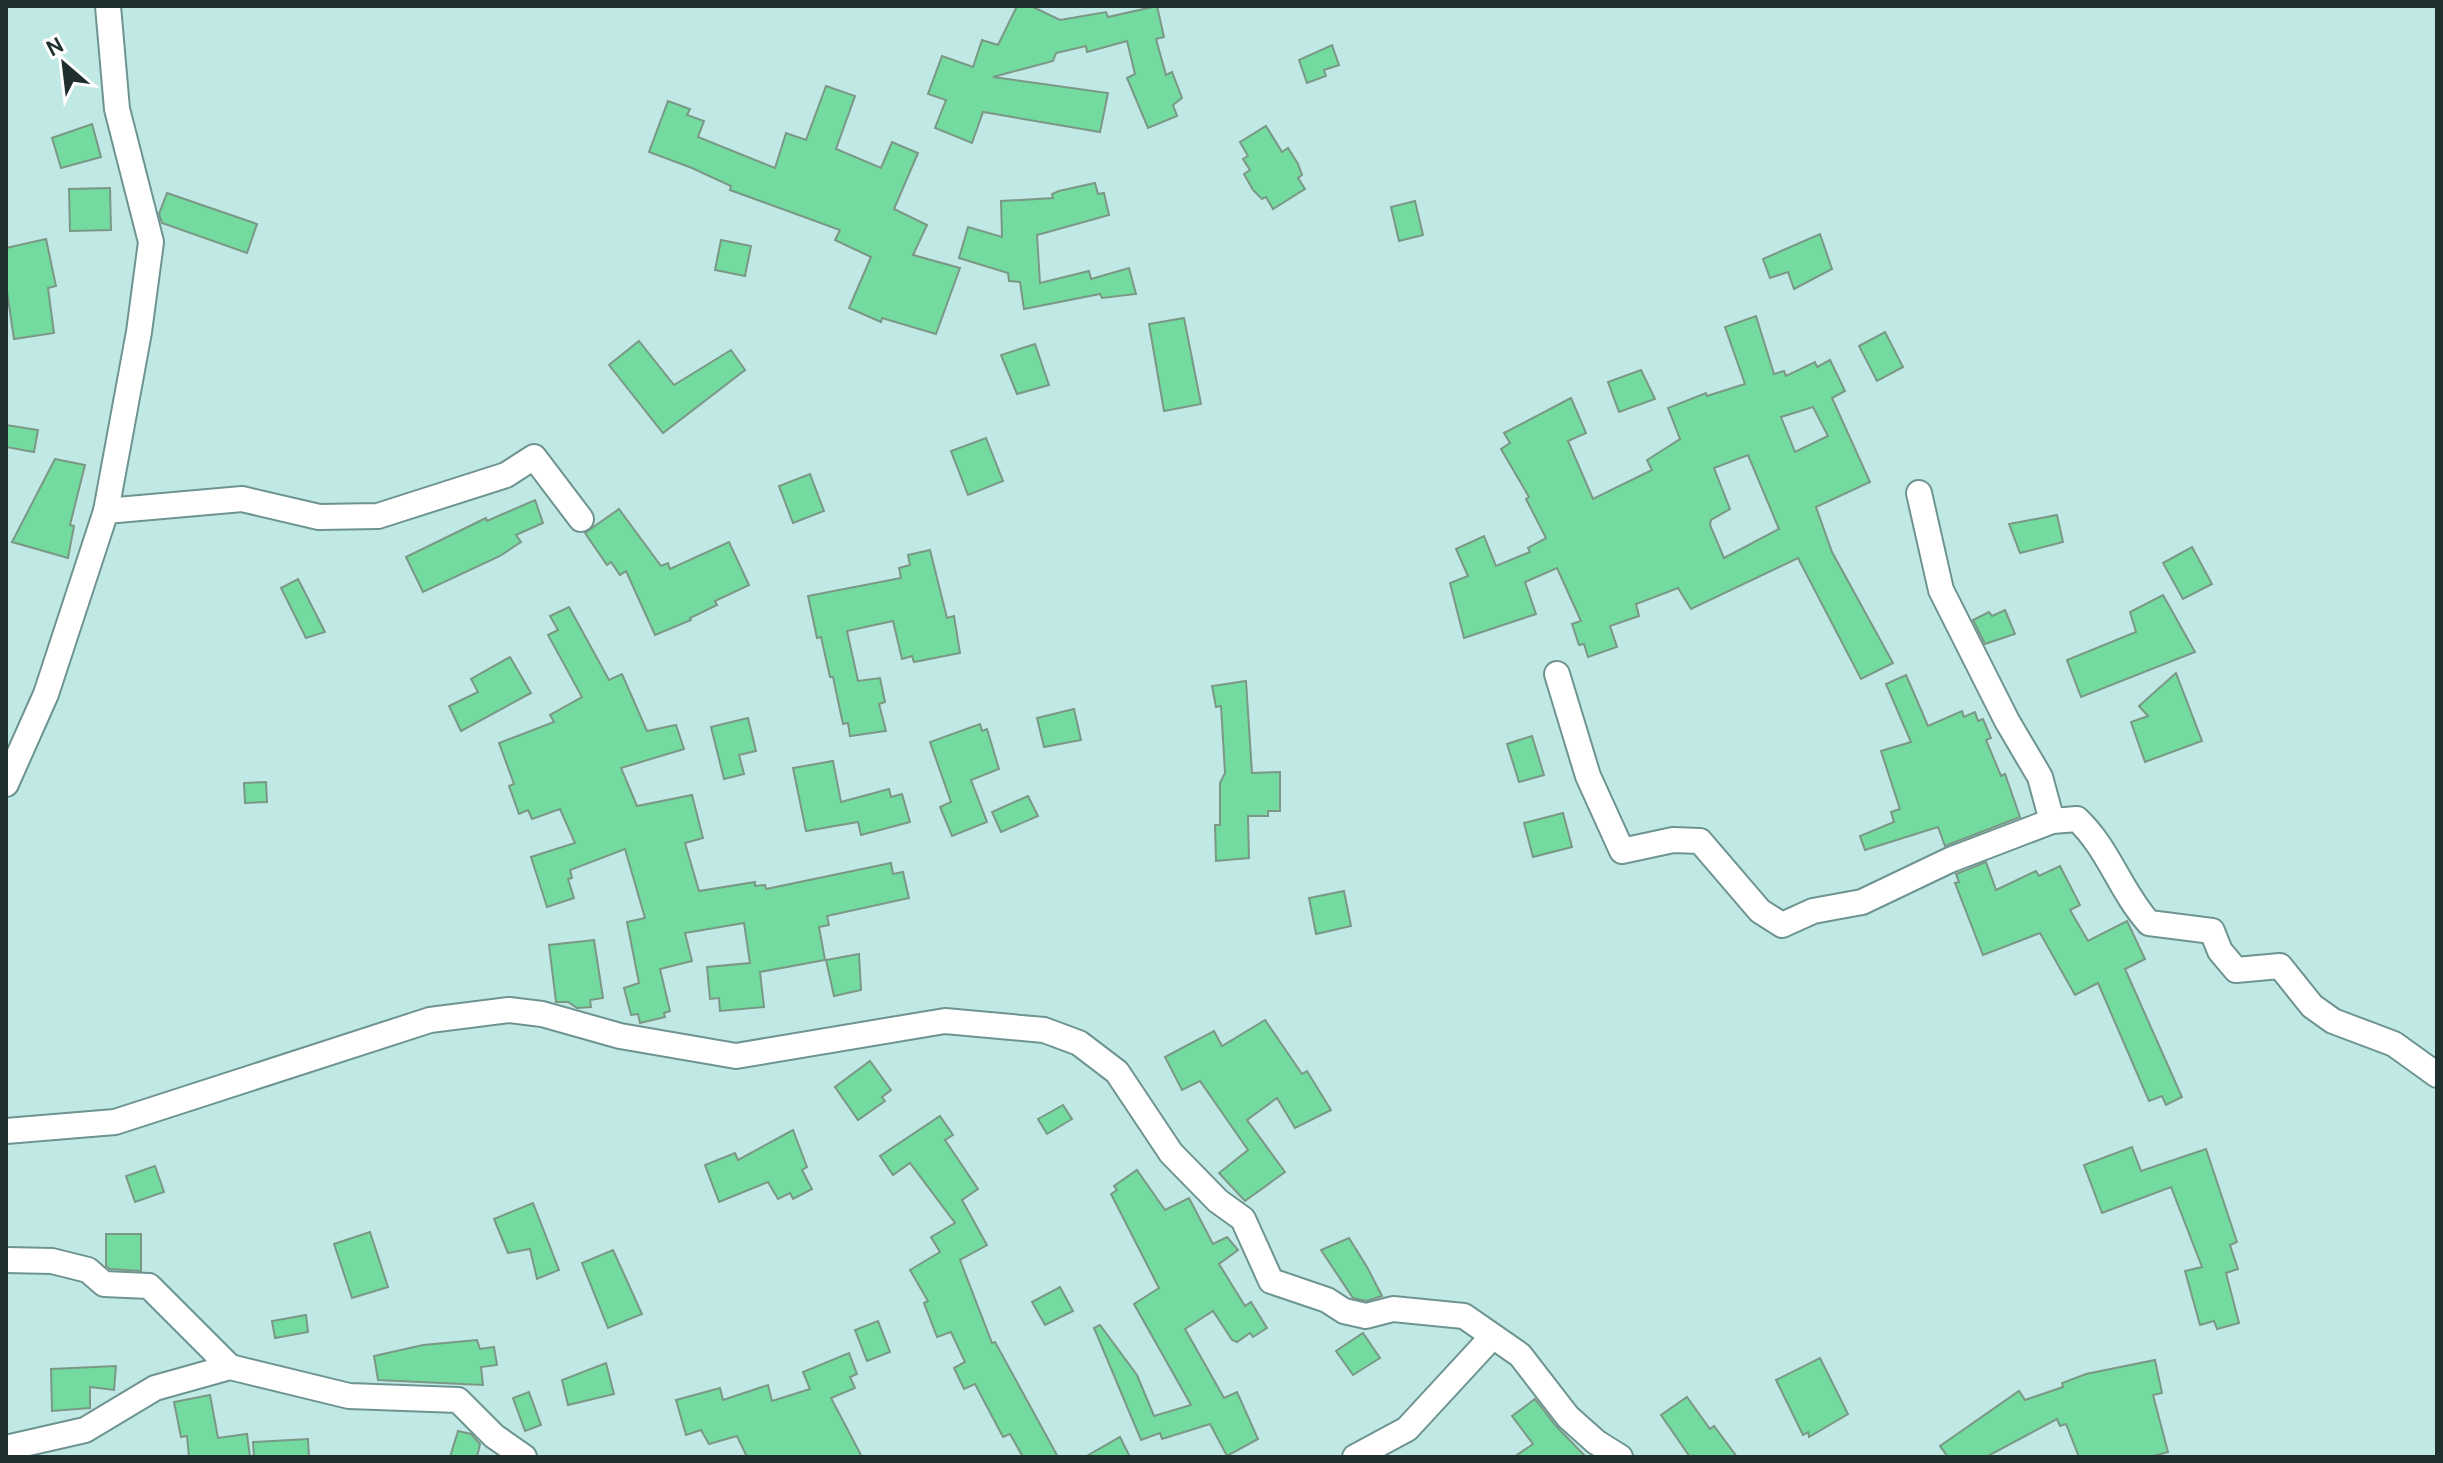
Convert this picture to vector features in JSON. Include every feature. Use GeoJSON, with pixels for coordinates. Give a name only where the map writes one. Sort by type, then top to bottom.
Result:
{"type":"FeatureCollection","features":[{"type":"Feature","properties":{"kind":"street"},"geometry":{"type":"LineString","coordinates":[[6,784],[46,694],[106,511],[139,332],[151,242],[117,109],[108,6]]}},
{"type":"Feature","properties":{"kind":"street"},"geometry":{"type":"LineString","coordinates":[[106,511],[242,499],[319,517],[378,516],[506,475],[534,457],[581,519]]}},
{"type":"Feature","properties":{"kind":"street"},"geometry":{"type":"LineString","coordinates":[[1919,493],[1941,590],[2007,721],[2040,777],[2052,821]]}},
{"type":"Feature","properties":{"kind":"street"},"geometry":{"type":"LineString","coordinates":[[1557,674],[1588,776],[1622,851],[1673,840],[1700,841],[1760,911],[1782,925],[1813,911],[1862,902],[1950,860],[2052,821],[2077,819],[2097,837],[2132,905],[2149,923],[2212,931],[2220,951],[2236,970],[2280,966],[2312,1006],[2333,1021],[2394,1044],[2437,1075]]}},
{"type":"Feature","properties":{"kind":"street"},"geometry":{"type":"LineString","coordinates":[[6,1131],[115,1122],[430,1020],[509,1010],[542,1014],[620,1036],[736,1056],[945,1021],[1044,1030],[1079,1043],[1117,1072],[1171,1153],[1218,1201],[1243,1219],[1271,1281],[1327,1300],[1344,1311],[1366,1316],[1393,1309],[1464,1316],[1491,1338],[1520,1355],[1568,1417],[1596,1442],[1620,1457]]}},
{"type":"Feature","properties":{"kind":"street"},"geometry":{"type":"LineString","coordinates":[[6,1260],[52,1261],[88,1270],[104,1284],[149,1286],[230,1367]]}},
{"type":"Feature","properties":{"kind":"street"},"geometry":{"type":"LineString","coordinates":[[1355,1457],[1407,1429],[1491,1338]]}},
{"type":"Feature","properties":{"kind":"street"},"geometry":{"type":"LineString","coordinates":[[6,1448],[85,1430],[155,1388],[230,1367],[349,1396],[458,1400],[494,1436],[524,1457]]}},
{"type":"Feature","properties":{"kind":"building"},"geometry":{"type":"Polygon","coordinates":[[[1017,6],[1031,6],[1060,20],[1106,12],[1108,17],[1157,6],[1164,37],[1156,39],[1166,75],[1172,72],[1182,98],[1173,105],[1177,116],[1148,128],[1127,78],[1135,74],[1127,41],[1087,52],[1086,46],[1056,53],[1053,61],[993,77],[1108,93],[1100,132],[983,112],[972,143],[935,128],[946,100],[928,94],[942,56],[973,67],[982,40],[998,45],[1017,6]]]}},
{"type":"Feature","properties":{"kind":"building"},"geometry":{"type":"Polygon","coordinates":[[[1332,45],[1339,65],[1324,70],[1326,76],[1307,83],[1299,60],[1332,45]]]}},
{"type":"Feature","properties":{"kind":"building"},"geometry":{"type":"Polygon","coordinates":[[[826,86],[855,96],[836,149],[881,168],[892,142],[918,153],[894,209],[927,225],[913,255],[960,268],[936,334],[882,318],[881,322],[849,308],[871,257],[835,240],[840,230],[730,190],[731,186],[649,152],[668,101],[690,109],[687,115],[704,121],[698,137],[775,168],[786,133],[806,140],[826,86]]]}},
{"type":"Feature","properties":{"kind":"building"},"geometry":{"type":"Polygon","coordinates":[[[92,124],[101,157],[61,168],[52,138],[92,124]]]}},
{"type":"Feature","properties":{"kind":"building"},"geometry":{"type":"Polygon","coordinates":[[[1266,126],[1282,152],[1288,148],[1298,164],[1302,175],[1298,178],[1305,189],[1273,209],[1266,197],[1262,199],[1253,190],[1244,174],[1250,170],[1243,159],[1248,156],[1240,142],[1266,126]]]}},
{"type":"Feature","properties":{"kind":"building"},"geometry":{"type":"Polygon","coordinates":[[[1095,183],[1098,194],[1104,193],[1109,215],[1037,235],[1040,283],[1089,271],[1091,279],[1129,268],[1136,294],[1102,298],[1100,294],[1024,309],[1020,282],[1009,281],[1008,273],[959,258],[968,227],[1002,237],[1001,201],[1053,198],[1052,194],[1059,191],[1095,183]]]}},
{"type":"Feature","properties":{"kind":"building"},"geometry":{"type":"Polygon","coordinates":[[[110,188],[111,230],[70,231],[69,189],[110,188]]]}},
{"type":"Feature","properties":{"kind":"building"},"geometry":{"type":"Polygon","coordinates":[[[167,193],[257,224],[247,253],[162,223],[159,214],[167,193]]]}},
{"type":"Feature","properties":{"kind":"building"},"geometry":{"type":"Polygon","coordinates":[[[1415,201],[1423,235],[1399,241],[1391,207],[1415,201]]]}},
{"type":"Feature","properties":{"kind":"building"},"geometry":{"type":"Polygon","coordinates":[[[1820,234],[1832,269],[1794,289],[1788,272],[1770,278],[1763,259],[1820,234]]]}},
{"type":"Feature","properties":{"kind":"building"},"geometry":{"type":"Polygon","coordinates":[[[46,239],[56,286],[48,288],[54,333],[14,339],[6,285],[6,248],[46,239]]]}},
{"type":"Feature","properties":{"kind":"building"},"geometry":{"type":"Polygon","coordinates":[[[721,240],[751,246],[745,276],[715,270],[721,240]]]}},
{"type":"Feature","properties":{"kind":"building"},"geometry":{"type":"Polygon","coordinates":[[[1756,316],[1774,374],[1784,371],[1786,376],[1815,362],[1817,367],[1830,360],[1845,391],[1832,398],[1870,482],[1816,507],[1832,552],[1893,663],[1861,679],[1798,558],[1691,609],[1678,588],[1636,604],[1639,616],[1610,626],[1617,647],[1588,657],[1584,644],[1579,645],[1572,624],[1581,621],[1557,568],[1525,582],[1536,614],[1464,638],[1450,583],[1468,576],[1456,549],[1484,536],[1496,566],[1530,552],[1528,548],[1546,538],[1526,499],[1529,497],[1501,449],[1510,443],[1504,433],[1571,398],[1586,433],[1568,441],[1593,499],[1652,470],[1647,460],[1680,439],[1668,408],[1706,393],[1707,396],[1745,384],[1725,327],[1756,316]],[[1813,407],[1781,417],[1795,452],[1828,436],[1813,407]],[[1748,455],[1714,468],[1730,509],[1711,520],[1710,525],[1724,558],[1779,529],[1748,455]]]}},
{"type":"Feature","properties":{"kind":"building"},"geometry":{"type":"Polygon","coordinates":[[[1184,318],[1201,404],[1164,411],[1149,324],[1184,318]]]}},
{"type":"Feature","properties":{"kind":"building"},"geometry":{"type":"Polygon","coordinates":[[[1885,332],[1903,367],[1877,381],[1859,346],[1885,332]]]}},
{"type":"Feature","properties":{"kind":"building"},"geometry":{"type":"Polygon","coordinates":[[[639,341],[674,385],[731,350],[745,370],[663,433],[609,365],[639,341]]]}},
{"type":"Feature","properties":{"kind":"building"},"geometry":{"type":"Polygon","coordinates":[[[1035,344],[1049,385],[1017,394],[1001,355],[1035,344]]]}},
{"type":"Feature","properties":{"kind":"building"},"geometry":{"type":"Polygon","coordinates":[[[1641,370],[1655,399],[1619,412],[1608,382],[1641,370]]]}},
{"type":"Feature","properties":{"kind":"building"},"geometry":{"type":"Polygon","coordinates":[[[6,425],[38,430],[34,452],[6,447],[6,425]]]}},
{"type":"Feature","properties":{"kind":"building"},"geometry":{"type":"Polygon","coordinates":[[[986,438],[1003,481],[968,495],[951,451],[986,438]]]}},
{"type":"Feature","properties":{"kind":"building"},"geometry":{"type":"Polygon","coordinates":[[[55,459],[85,465],[70,525],[74,526],[68,558],[12,542],[55,459]]]}},
{"type":"Feature","properties":{"kind":"building"},"geometry":{"type":"Polygon","coordinates":[[[810,474],[824,511],[793,523],[779,486],[810,474]]]}},
{"type":"Feature","properties":{"kind":"building"},"geometry":{"type":"Polygon","coordinates":[[[535,500],[543,523],[516,535],[521,542],[500,556],[423,592],[406,557],[486,518],[487,521],[535,500]]]}},
{"type":"Feature","properties":{"kind":"building"},"geometry":{"type":"Polygon","coordinates":[[[619,509],[661,566],[668,563],[670,569],[729,542],[749,585],[715,601],[717,605],[691,620],[655,635],[626,571],[620,575],[611,562],[607,565],[585,533],[619,509]]]}},
{"type":"Feature","properties":{"kind":"building"},"geometry":{"type":"Polygon","coordinates":[[[2057,515],[2063,542],[2020,553],[2009,524],[2057,515]]]}},
{"type":"Feature","properties":{"kind":"building"},"geometry":{"type":"Polygon","coordinates":[[[2192,547],[2212,584],[2183,599],[2163,563],[2192,547]]]}},
{"type":"Feature","properties":{"kind":"building"},"geometry":{"type":"Polygon","coordinates":[[[930,550],[947,618],[954,616],[960,653],[914,662],[912,656],[902,659],[893,621],[847,631],[858,681],[880,678],[885,702],[879,704],[886,731],[850,736],[848,723],[843,724],[821,637],[817,638],[808,596],[901,578],[899,568],[910,565],[908,555],[930,550]]]}},
{"type":"Feature","properties":{"kind":"building"},"geometry":{"type":"Polygon","coordinates":[[[298,579],[325,632],[306,638],[281,588],[298,579]]]}},
{"type":"Feature","properties":{"kind":"building"},"geometry":{"type":"Polygon","coordinates":[[[2163,595],[2195,652],[2081,697],[2067,660],[2136,632],[2130,612],[2163,595]]]}},
{"type":"Feature","properties":{"kind":"building"},"geometry":{"type":"Polygon","coordinates":[[[569,607],[609,680],[622,674],[647,731],[676,725],[684,749],[621,768],[637,806],[692,795],[703,838],[685,843],[699,891],[755,882],[755,886],[765,885],[766,889],[891,863],[893,874],[903,872],[909,898],[827,916],[829,925],[819,927],[825,960],[760,972],[764,1007],[720,1011],[719,998],[710,999],[707,967],[750,963],[744,923],[685,933],[692,961],[660,969],[670,1011],[664,1013],[665,1017],[640,1023],[638,1014],[631,1015],[624,988],[639,983],[627,922],[645,918],[625,849],[570,870],[572,878],[568,879],[574,898],[547,907],[531,857],[575,843],[560,809],[532,819],[528,810],[519,814],[509,786],[514,784],[499,743],[554,722],[550,715],[582,697],[548,635],[558,630],[550,616],[569,607]]]}},
{"type":"Feature","properties":{"kind":"building"},"geometry":{"type":"Polygon","coordinates":[[[2005,610],[2015,634],[1985,644],[1973,620],[1989,612],[1992,616],[2005,610]]]}},
{"type":"Feature","properties":{"kind":"building"},"geometry":{"type":"Polygon","coordinates":[[[510,657],[531,693],[461,731],[449,706],[478,692],[471,679],[510,657]]]}},
{"type":"Feature","properties":{"kind":"building"},"geometry":{"type":"Polygon","coordinates":[[[2176,673],[2202,741],[2145,762],[2131,722],[2148,716],[2139,706],[2176,673]]]}},
{"type":"Feature","properties":{"kind":"building"},"geometry":{"type":"Polygon","coordinates":[[[1906,675],[1928,726],[1962,711],[1964,717],[1975,712],[1978,721],[1983,719],[1991,738],[1986,740],[2001,776],[2005,774],[2020,817],[1945,846],[1938,827],[1865,850],[1860,836],[1894,822],[1891,812],[1900,809],[1881,751],[1911,742],[1886,684],[1906,675]]]}},
{"type":"Feature","properties":{"kind":"building"},"geometry":{"type":"Polygon","coordinates":[[[1246,681],[1252,773],[1280,772],[1280,811],[1268,811],[1268,816],[1248,816],[1249,858],[1216,861],[1215,825],[1220,825],[1220,783],[1225,773],[1221,706],[1216,707],[1212,686],[1246,681]]]}},
{"type":"Feature","properties":{"kind":"building"},"geometry":{"type":"Polygon","coordinates":[[[1074,709],[1081,740],[1044,747],[1037,718],[1074,709]]]}},
{"type":"Feature","properties":{"kind":"building"},"geometry":{"type":"Polygon","coordinates":[[[748,718],[756,751],[739,755],[744,774],[724,779],[711,727],[748,718]]]}},
{"type":"Feature","properties":{"kind":"building"},"geometry":{"type":"Polygon","coordinates":[[[980,724],[982,731],[987,729],[999,769],[971,780],[987,822],[952,836],[940,807],[951,802],[930,742],[980,724]]]}},
{"type":"Feature","properties":{"kind":"building"},"geometry":{"type":"Polygon","coordinates":[[[1532,736],[1544,775],[1519,782],[1507,744],[1532,736]]]}},
{"type":"Feature","properties":{"kind":"building"},"geometry":{"type":"Polygon","coordinates":[[[833,761],[841,802],[889,789],[891,797],[902,794],[910,822],[861,835],[858,822],[806,831],[793,768],[833,761]]]}},
{"type":"Feature","properties":{"kind":"building"},"geometry":{"type":"Polygon","coordinates":[[[266,782],[267,802],[245,803],[244,783],[266,782]]]}},
{"type":"Feature","properties":{"kind":"building"},"geometry":{"type":"Polygon","coordinates":[[[1028,796],[1038,816],[1001,832],[992,812],[1028,796]]]}},
{"type":"Feature","properties":{"kind":"building"},"geometry":{"type":"Polygon","coordinates":[[[1563,813],[1572,847],[1533,857],[1524,823],[1563,813]]]}},
{"type":"Feature","properties":{"kind":"building"},"geometry":{"type":"Polygon","coordinates":[[[1986,862],[1996,890],[2036,871],[2039,876],[2060,866],[2080,905],[2070,910],[2088,941],[2127,921],[2145,959],[2125,969],[2182,1097],[2166,1105],[2162,1096],[2149,1101],[2098,983],[2075,995],[2040,933],[1983,955],[1955,883],[1959,882],[1956,874],[1986,862]]]}},
{"type":"Feature","properties":{"kind":"building"},"geometry":{"type":"Polygon","coordinates":[[[1344,891],[1351,926],[1316,934],[1309,898],[1344,891]]]}},
{"type":"Feature","properties":{"kind":"building"},"geometry":{"type":"Polygon","coordinates":[[[594,940],[603,998],[590,1000],[591,1007],[577,1008],[568,1002],[556,1002],[549,945],[594,940]]]}},
{"type":"Feature","properties":{"kind":"building"},"geometry":{"type":"Polygon","coordinates":[[[859,954],[861,990],[834,996],[826,960],[859,954]]]}},
{"type":"Feature","properties":{"kind":"building"},"geometry":{"type":"Polygon","coordinates":[[[1265,1020],[1302,1074],[1307,1071],[1331,1110],[1295,1128],[1277,1098],[1247,1120],[1285,1172],[1245,1201],[1219,1173],[1248,1150],[1200,1081],[1182,1090],[1165,1057],[1214,1031],[1222,1046],[1265,1020]]]}},
{"type":"Feature","properties":{"kind":"building"},"geometry":{"type":"Polygon","coordinates":[[[870,1061],[891,1090],[882,1097],[885,1101],[858,1120],[835,1087],[870,1061]]]}},
{"type":"Feature","properties":{"kind":"building"},"geometry":{"type":"Polygon","coordinates":[[[1063,1105],[1072,1119],[1047,1134],[1038,1119],[1063,1105]]]}},
{"type":"Feature","properties":{"kind":"building"},"geometry":{"type":"Polygon","coordinates":[[[940,1116],[953,1135],[945,1140],[978,1189],[962,1200],[987,1245],[960,1260],[992,1343],[995,1342],[1058,1457],[1023,1457],[1010,1434],[1003,1437],[975,1384],[964,1389],[954,1368],[965,1362],[951,1332],[937,1337],[924,1303],[928,1301],[910,1270],[940,1252],[931,1237],[955,1223],[910,1163],[893,1175],[880,1156],[940,1116]]]}},
{"type":"Feature","properties":{"kind":"building"},"geometry":{"type":"Polygon","coordinates":[[[793,1130],[807,1167],[802,1170],[812,1189],[793,1199],[790,1193],[778,1199],[768,1182],[719,1202],[705,1165],[735,1153],[738,1160],[793,1130]]]}},
{"type":"Feature","properties":{"kind":"building"},"geometry":{"type":"Polygon","coordinates":[[[2132,1147],[2141,1171],[2206,1149],[2237,1242],[2230,1245],[2238,1269],[2226,1273],[2239,1323],[2217,1329],[2214,1321],[2200,1325],[2185,1271],[2202,1267],[2171,1187],[2102,1213],[2084,1165],[2132,1147]]]}},
{"type":"Feature","properties":{"kind":"building"},"geometry":{"type":"Polygon","coordinates":[[[155,1166],[164,1192],[135,1202],[126,1176],[155,1166]]]}},
{"type":"Feature","properties":{"kind":"building"},"geometry":{"type":"Polygon","coordinates":[[[1137,1170],[1165,1210],[1189,1198],[1213,1244],[1227,1237],[1238,1250],[1219,1264],[1245,1306],[1251,1302],[1267,1328],[1253,1337],[1250,1333],[1237,1342],[1232,1340],[1213,1311],[1185,1329],[1224,1398],[1237,1392],[1258,1439],[1227,1456],[1210,1424],[1162,1439],[1160,1433],[1141,1440],[1094,1328],[1100,1325],[1137,1375],[1154,1416],[1191,1405],[1134,1304],[1159,1288],[1111,1194],[1117,1190],[1114,1186],[1137,1170]]]}},
{"type":"Feature","properties":{"kind":"building"},"geometry":{"type":"Polygon","coordinates":[[[533,1203],[559,1270],[537,1279],[530,1249],[508,1253],[494,1219],[533,1203]]]}},
{"type":"Feature","properties":{"kind":"building"},"geometry":{"type":"Polygon","coordinates":[[[370,1232],[388,1287],[352,1298],[334,1244],[370,1232]]]}},
{"type":"Feature","properties":{"kind":"building"},"geometry":{"type":"Polygon","coordinates":[[[106,1234],[141,1234],[141,1271],[110,1269],[106,1266],[106,1234]]]}},
{"type":"Feature","properties":{"kind":"building"},"geometry":{"type":"Polygon","coordinates":[[[1349,1238],[1382,1296],[1366,1301],[1353,1298],[1321,1250],[1349,1238]]]}},
{"type":"Feature","properties":{"kind":"building"},"geometry":{"type":"Polygon","coordinates":[[[613,1250],[642,1314],[608,1328],[582,1263],[613,1250]]]}},
{"type":"Feature","properties":{"kind":"building"},"geometry":{"type":"Polygon","coordinates":[[[1060,1287],[1073,1311],[1045,1325],[1032,1302],[1060,1287]]]}},
{"type":"Feature","properties":{"kind":"building"},"geometry":{"type":"Polygon","coordinates":[[[306,1315],[308,1332],[275,1338],[272,1321],[306,1315]]]}},
{"type":"Feature","properties":{"kind":"building"},"geometry":{"type":"Polygon","coordinates":[[[878,1321],[890,1352],[867,1361],[855,1330],[878,1321]]]}},
{"type":"Feature","properties":{"kind":"building"},"geometry":{"type":"Polygon","coordinates":[[[1363,1333],[1380,1358],[1353,1375],[1336,1351],[1363,1333]]]}},
{"type":"Feature","properties":{"kind":"building"},"geometry":{"type":"Polygon","coordinates":[[[477,1340],[480,1349],[494,1347],[497,1365],[481,1367],[483,1385],[378,1380],[374,1356],[423,1345],[477,1340]]]}},
{"type":"Feature","properties":{"kind":"building"},"geometry":{"type":"Polygon","coordinates":[[[849,1353],[857,1374],[850,1377],[855,1388],[831,1398],[862,1457],[747,1457],[737,1436],[709,1444],[701,1430],[686,1435],[676,1400],[720,1388],[723,1400],[768,1385],[772,1401],[810,1389],[803,1372],[849,1353]]]}},
{"type":"Feature","properties":{"kind":"building"},"geometry":{"type":"Polygon","coordinates":[[[1820,1358],[1848,1414],[1809,1437],[1808,1432],[1803,1435],[1776,1380],[1820,1358]]]}},
{"type":"Feature","properties":{"kind":"building"},"geometry":{"type":"Polygon","coordinates":[[[2155,1360],[2162,1393],[2153,1395],[2168,1452],[2150,1457],[2079,1457],[2066,1424],[2060,1426],[2057,1419],[1986,1457],[1948,1457],[1940,1446],[2019,1391],[2025,1400],[2063,1387],[2062,1383],[2086,1374],[2155,1360]]]}},
{"type":"Feature","properties":{"kind":"building"},"geometry":{"type":"Polygon","coordinates":[[[606,1363],[614,1394],[568,1405],[562,1380],[606,1363]]]}},
{"type":"Feature","properties":{"kind":"building"},"geometry":{"type":"Polygon","coordinates":[[[116,1366],[114,1390],[90,1387],[90,1408],[52,1411],[51,1369],[116,1366]]]}},
{"type":"Feature","properties":{"kind":"building"},"geometry":{"type":"Polygon","coordinates":[[[529,1392],[541,1425],[525,1431],[513,1398],[529,1392]]]}},
{"type":"Feature","properties":{"kind":"building"},"geometry":{"type":"Polygon","coordinates":[[[210,1395],[218,1438],[247,1434],[250,1457],[189,1457],[187,1436],[181,1437],[174,1402],[210,1395]]]}},
{"type":"Feature","properties":{"kind":"building"},"geometry":{"type":"Polygon","coordinates":[[[1687,1397],[1710,1429],[1714,1426],[1737,1457],[1690,1457],[1661,1415],[1687,1397]]]}},
{"type":"Feature","properties":{"kind":"building"},"geometry":{"type":"Polygon","coordinates":[[[1535,1399],[1586,1457],[1514,1457],[1533,1444],[1512,1416],[1535,1399]]]}},
{"type":"Feature","properties":{"kind":"building"},"geometry":{"type":"Polygon","coordinates":[[[458,1431],[471,1434],[480,1444],[477,1457],[450,1457],[458,1431]]]}},
{"type":"Feature","properties":{"kind":"building"},"geometry":{"type":"Polygon","coordinates":[[[1120,1437],[1130,1457],[1085,1457],[1120,1437]]]}},
{"type":"Feature","properties":{"kind":"building"},"geometry":{"type":"Polygon","coordinates":[[[308,1439],[309,1457],[254,1457],[253,1442],[308,1439]]]}}]}
